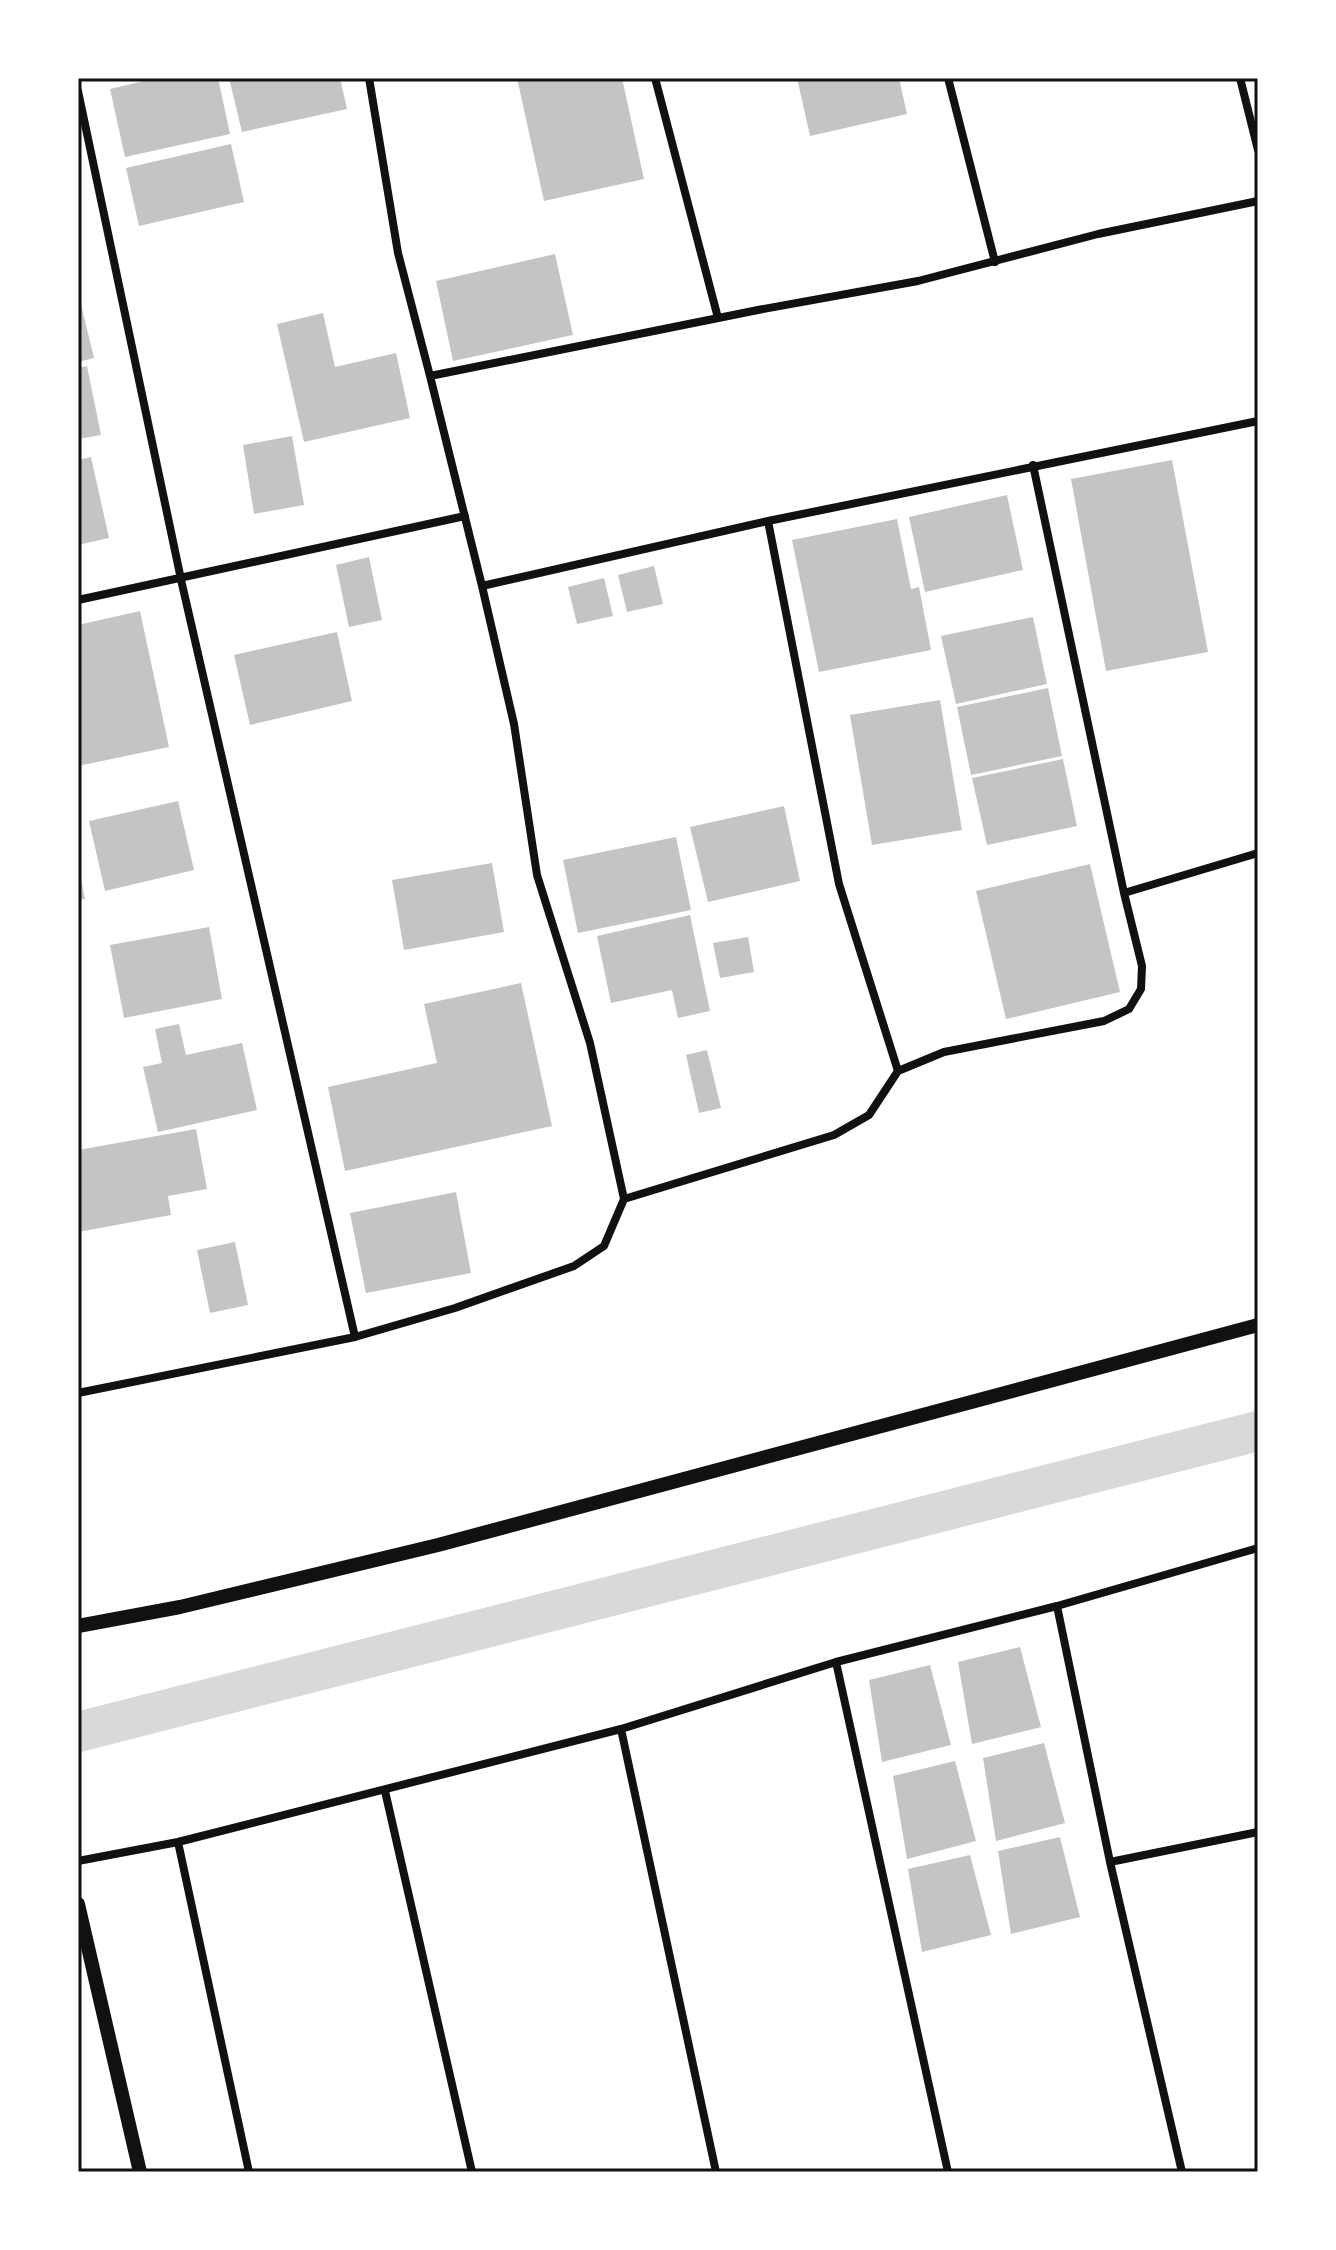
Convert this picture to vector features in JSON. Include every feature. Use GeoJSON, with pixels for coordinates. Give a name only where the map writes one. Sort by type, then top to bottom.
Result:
{"type":"FeatureCollection","features":[{"type":"Feature","properties":{"kind":"street"},"geometry":{"type":"LineString","coordinates":[[78,1392],[355,1337],[455,1308],[574,1266],[604,1246],[624,1199],[590,1043],[537,875],[514,724],[398,253],[369,78]]}},
{"type":"Feature","properties":{"kind":"street"},"geometry":{"type":"LineString","coordinates":[[655,78],[718,318]]}},
{"type":"Feature","properties":{"kind":"street"},"geometry":{"type":"LineString","coordinates":[[948,78],[995,262]]}},
{"type":"Feature","properties":{"kind":"street"},"geometry":{"type":"LineString","coordinates":[[1240,78],[1258,150]]}},
{"type":"Feature","properties":{"kind":"street"},"geometry":{"type":"LineString","coordinates":[[78,91],[181,580],[355,1337]]}},
{"type":"Feature","properties":{"kind":"street"},"geometry":{"type":"LineString","coordinates":[[430,376],[918,281],[1098,234],[1258,201]]}},
{"type":"Feature","properties":{"kind":"street"},"geometry":{"type":"LineString","coordinates":[[482,586],[768,521],[1258,421]]}},
{"type":"Feature","properties":{"kind":"street"},"geometry":{"type":"LineString","coordinates":[[624,1199],[834,1135],[869,1115],[898,1071],[944,1052],[1104,1021],[1129,1009],[1141,989],[1142,966],[1033,465]]}},
{"type":"Feature","properties":{"kind":"street"},"geometry":{"type":"LineString","coordinates":[[78,600],[465,516]]}},
{"type":"Feature","properties":{"kind":"street"},"geometry":{"type":"LineString","coordinates":[[768,521],[839,884],[898,1071]]}},
{"type":"Feature","properties":{"kind":"street"},"geometry":{"type":"LineString","coordinates":[[1124,893],[1258,853]]}},
{"type":"Feature","properties":{"kind":"street"},"geometry":{"type":"LineString","coordinates":[[78,1626],[180,1607],[438,1545],[1258,1325]]}},
{"type":"Feature","properties":{"kind":"street"},"geometry":{"type":"LineString","coordinates":[[78,1861],[178,1842],[621,1729],[836,1662],[1057,1606],[1258,1548]]}},
{"type":"Feature","properties":{"kind":"street"},"geometry":{"type":"LineString","coordinates":[[1057,1606],[1110,1862],[1182,2172]]}},
{"type":"Feature","properties":{"kind":"street"},"geometry":{"type":"LineString","coordinates":[[836,1662],[948,2172]]}},
{"type":"Feature","properties":{"kind":"street"},"geometry":{"type":"LineString","coordinates":[[621,1729],[716,2172]]}},
{"type":"Feature","properties":{"kind":"street"},"geometry":{"type":"LineString","coordinates":[[385,1791],[472,2172]]}},
{"type":"Feature","properties":{"kind":"street"},"geometry":{"type":"LineString","coordinates":[[1110,1862],[1258,1832]]}},
{"type":"Feature","properties":{"kind":"street"},"geometry":{"type":"LineString","coordinates":[[178,1842],[249,2172]]}},
{"type":"Feature","properties":{"kind":"street"},"geometry":{"type":"LineString","coordinates":[[78,1904],[140,2172]]}},
{"type":"Feature","properties":{"kind":"building"},"geometry":{"type":"Polygon","coordinates":[[[157,78],[218,78],[230,134],[125,157],[110,89],[157,78]]]}},
{"type":"Feature","properties":{"kind":"building"},"geometry":{"type":"Polygon","coordinates":[[[229,78],[340,78],[347,109],[242,132],[229,78]]]}},
{"type":"Feature","properties":{"kind":"building"},"geometry":{"type":"Polygon","coordinates":[[[517,78],[622,78],[644,179],[544,201],[517,78]]]}},
{"type":"Feature","properties":{"kind":"building"},"geometry":{"type":"Polygon","coordinates":[[[797,78],[899,78],[907,114],[810,136],[797,78]]]}},
{"type":"Feature","properties":{"kind":"building"},"geometry":{"type":"Polygon","coordinates":[[[231,144],[244,202],[139,226],[126,168],[231,144]]]}},
{"type":"Feature","properties":{"kind":"building"},"geometry":{"type":"Polygon","coordinates":[[[555,254],[573,335],[453,361],[436,281],[555,254]]]}},
{"type":"Feature","properties":{"kind":"building"},"geometry":{"type":"Polygon","coordinates":[[[78,292],[94,358],[78,362],[78,292]]]}},
{"type":"Feature","properties":{"kind":"building"},"geometry":{"type":"Polygon","coordinates":[[[323,313],[335,367],[396,353],[410,418],[304,442],[277,324],[323,313]]]}},
{"type":"Feature","properties":{"kind":"building"},"geometry":{"type":"Polygon","coordinates":[[[87,366],[101,435],[78,439],[78,368],[87,366]]]}},
{"type":"Feature","properties":{"kind":"building"},"geometry":{"type":"Polygon","coordinates":[[[292,436],[304,505],[254,514],[243,445],[292,436]]]}},
{"type":"Feature","properties":{"kind":"building"},"geometry":{"type":"Polygon","coordinates":[[[91,457],[109,538],[78,545],[78,460],[91,457]]]}},
{"type":"Feature","properties":{"kind":"building"},"geometry":{"type":"Polygon","coordinates":[[[1172,460],[1208,652],[1106,671],[1071,479],[1172,460]]]}},
{"type":"Feature","properties":{"kind":"building"},"geometry":{"type":"Polygon","coordinates":[[[1007,495],[1023,570],[925,592],[909,517],[1007,495]]]}},
{"type":"Feature","properties":{"kind":"building"},"geometry":{"type":"Polygon","coordinates":[[[897,519],[911,589],[919,587],[931,650],[819,672],[792,540],[897,519]]]}},
{"type":"Feature","properties":{"kind":"building"},"geometry":{"type":"Polygon","coordinates":[[[369,557],[382,620],[349,627],[336,565],[369,557]]]}},
{"type":"Feature","properties":{"kind":"building"},"geometry":{"type":"Polygon","coordinates":[[[654,566],[663,604],[627,612],[618,575],[654,566]]]}},
{"type":"Feature","properties":{"kind":"building"},"geometry":{"type":"Polygon","coordinates":[[[604,578],[613,616],[577,624],[568,587],[604,578]]]}},
{"type":"Feature","properties":{"kind":"building"},"geometry":{"type":"Polygon","coordinates":[[[140,611],[169,747],[78,766],[78,625],[140,611]]]}},
{"type":"Feature","properties":{"kind":"building"},"geometry":{"type":"Polygon","coordinates":[[[1033,617],[1047,684],[956,704],[941,636],[1033,617]]]}},
{"type":"Feature","properties":{"kind":"building"},"geometry":{"type":"Polygon","coordinates":[[[337,632],[352,701],[250,725],[234,655],[337,632]]]}},
{"type":"Feature","properties":{"kind":"building"},"geometry":{"type":"Polygon","coordinates":[[[1048,688],[1062,756],[971,775],[957,707],[1048,688]]]}},
{"type":"Feature","properties":{"kind":"building"},"geometry":{"type":"Polygon","coordinates":[[[940,700],[962,830],[872,845],[850,715],[940,700]]]}},
{"type":"Feature","properties":{"kind":"building"},"geometry":{"type":"Polygon","coordinates":[[[1063,759],[1077,826],[987,845],[972,778],[1063,759]]]}},
{"type":"Feature","properties":{"kind":"building"},"geometry":{"type":"Polygon","coordinates":[[[178,801],[194,870],[105,891],[89,821],[178,801]]]}},
{"type":"Feature","properties":{"kind":"building"},"geometry":{"type":"Polygon","coordinates":[[[784,806],[800,881],[708,902],[690,827],[784,806]]]}},
{"type":"Feature","properties":{"kind":"building"},"geometry":{"type":"Polygon","coordinates":[[[676,837],[691,910],[578,933],[563,860],[676,837]]]}},
{"type":"Feature","properties":{"kind":"building"},"geometry":{"type":"Polygon","coordinates":[[[492,863],[504,932],[404,950],[392,880],[492,863]]]}},
{"type":"Feature","properties":{"kind":"building"},"geometry":{"type":"Polygon","coordinates":[[[1090,864],[1120,992],[1006,1019],[976,891],[1090,864]]]}},
{"type":"Feature","properties":{"kind":"building"},"geometry":{"type":"Polygon","coordinates":[[[78,865],[85,899],[78,900],[78,865]]]}},
{"type":"Feature","properties":{"kind":"building"},"geometry":{"type":"Polygon","coordinates":[[[690,915],[710,1011],[678,1018],[672,990],[611,1003],[597,936],[690,915]]]}},
{"type":"Feature","properties":{"kind":"building"},"geometry":{"type":"Polygon","coordinates":[[[209,927],[222,999],[124,1018],[110,945],[209,927]]]}},
{"type":"Feature","properties":{"kind":"building"},"geometry":{"type":"Polygon","coordinates":[[[748,937],[754,972],[720,978],[713,943],[748,937]]]}},
{"type":"Feature","properties":{"kind":"building"},"geometry":{"type":"Polygon","coordinates":[[[521,983],[552,1126],[345,1171],[328,1087],[437,1063],[424,1004],[521,983]]]}},
{"type":"Feature","properties":{"kind":"building"},"geometry":{"type":"Polygon","coordinates":[[[179,1024],[186,1055],[242,1043],[257,1110],[158,1132],[143,1067],[162,1063],[155,1029],[179,1024]]]}},
{"type":"Feature","properties":{"kind":"building"},"geometry":{"type":"Polygon","coordinates":[[[707,1050],[721,1108],[699,1113],[686,1055],[707,1050]]]}},
{"type":"Feature","properties":{"kind":"building"},"geometry":{"type":"Polygon","coordinates":[[[196,1129],[207,1189],[168,1196],[171,1215],[78,1232],[78,1150],[196,1129]]]}},
{"type":"Feature","properties":{"kind":"building"},"geometry":{"type":"Polygon","coordinates":[[[456,1192],[471,1273],[366,1293],[350,1213],[456,1192]]]}},
{"type":"Feature","properties":{"kind":"building"},"geometry":{"type":"Polygon","coordinates":[[[235,1242],[248,1305],[210,1313],[197,1250],[235,1242]]]}},
{"type":"Feature","properties":{"kind":"building"},"geometry":{"type":"Polygon","coordinates":[[[1020,1647],[1041,1727],[972,1744],[958,1662],[1020,1647]]]}},
{"type":"Feature","properties":{"kind":"building"},"geometry":{"type":"Polygon","coordinates":[[[930,1665],[951,1745],[882,1762],[869,1680],[930,1665]]]}},
{"type":"Feature","properties":{"kind":"building"},"geometry":{"type":"Polygon","coordinates":[[[1044,1743],[1065,1823],[996,1841],[983,1758],[1044,1743]]]}},
{"type":"Feature","properties":{"kind":"building"},"geometry":{"type":"Polygon","coordinates":[[[955,1761],[976,1841],[907,1859],[893,1776],[955,1761]]]}},
{"type":"Feature","properties":{"kind":"building"},"geometry":{"type":"Polygon","coordinates":[[[1060,1837],[1080,1917],[1011,1934],[998,1851],[1060,1837]]]}},
{"type":"Feature","properties":{"kind":"building"},"geometry":{"type":"Polygon","coordinates":[[[970,1855],[991,1935],[922,1952],[908,1869],[970,1855]]]}},
{"type":"Feature","properties":{"kind":"waterway"},"geometry":{"type":"LineString","coordinates":[[78,1732],[1258,1431]]}}]}
